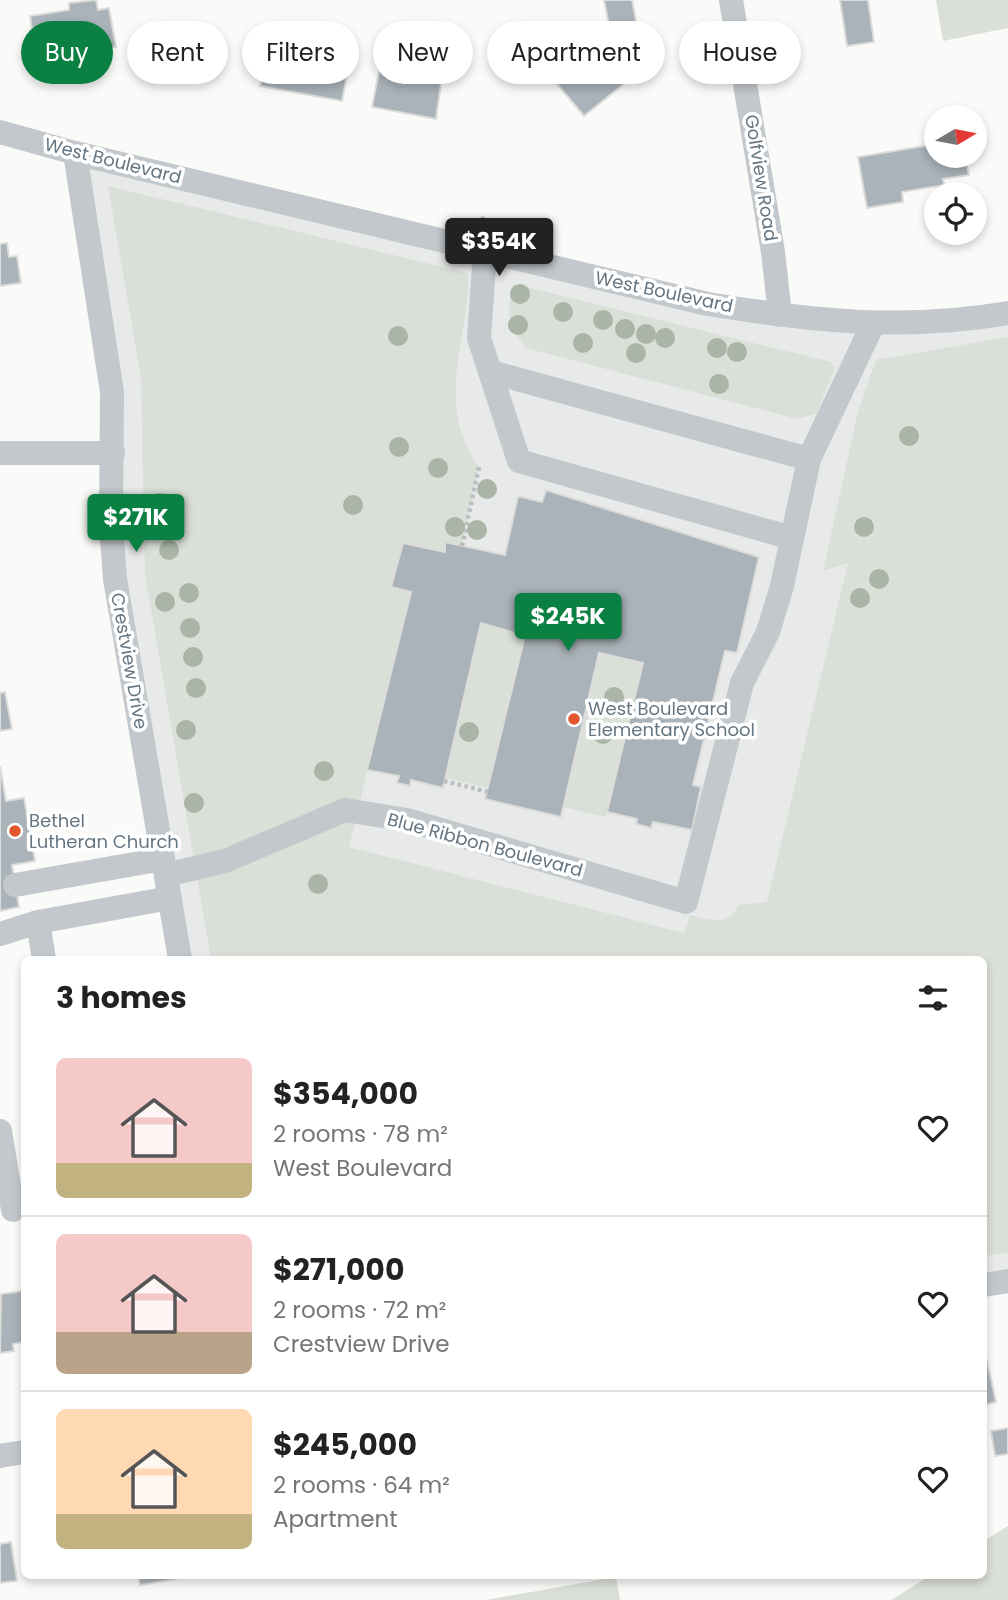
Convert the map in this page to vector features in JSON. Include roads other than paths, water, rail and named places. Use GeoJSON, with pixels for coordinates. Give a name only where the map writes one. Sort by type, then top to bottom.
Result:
{"type":"FeatureCollection","features":[{"type":"Feature","properties":{"kind":"street","name":"Golfview Road"},"geometry":{"type":"LineString","coordinates":[[731,0],[773,252],[780,316]]}},
{"type":"Feature","properties":{"kind":"street","name":"West Boulevard"},"geometry":{"type":"LineString","coordinates":[[0,132],[75,153],[708,304],[780,316],[873,324],[932,322],[1008,313]]}},
{"type":"Feature","properties":{"kind":"street","name":"Crestview Drive"},"geometry":{"type":"LineString","coordinates":[[75,153],[112,392],[111,525],[116,579],[179,956]]}},
{"type":"Feature","properties":{"kind":"street"},"geometry":{"type":"LineString","coordinates":[[485,251],[480,338],[519,461],[792,538],[808,459],[873,324]]}},
{"type":"Feature","properties":{"kind":"street"},"geometry":{"type":"LineString","coordinates":[[491,372],[808,459]]}},
{"type":"Feature","properties":{"kind":"street"},"geometry":{"type":"LineString","coordinates":[[0,453],[113,453]]}},
{"type":"Feature","properties":{"kind":"street","name":"Blue Ribbon Boulevard"},"geometry":{"type":"LineString","coordinates":[[166,877],[225,862],[345,810],[407,820],[686,902],[742,683],[768,632],[792,538]]}},
{"type":"Feature","properties":{"kind":"street"},"geometry":{"type":"LineString","coordinates":[[15,885],[166,877]]}},
{"type":"Feature","properties":{"kind":"street"},"geometry":{"type":"LineString","coordinates":[[0,934],[166,877]]}},
{"type":"Feature","properties":{"kind":"street"},"geometry":{"type":"LineString","coordinates":[[38,922],[44,956]]}},
{"type":"Feature","properties":{"kind":"street"},"geometry":{"type":"LineString","coordinates":[[0,1131],[13,1210]]}},
{"type":"Feature","properties":{"kind":"street"},"geometry":{"type":"LineString","coordinates":[[987,1285],[1008,1281]]}},
{"type":"Feature","properties":{"kind":"street"},"geometry":{"type":"LineString","coordinates":[[0,1456],[21,1452]]}},
{"type":"Feature","properties":{"kind":"place","name":"West Boulevard Elementary School"},"geometry":{"type":"Point","coordinates":[574,719]}},
{"type":"Feature","properties":{"kind":"place","name":"Bethel Lutheran Church"},"geometry":{"type":"Point","coordinates":[15,831]}}]}
